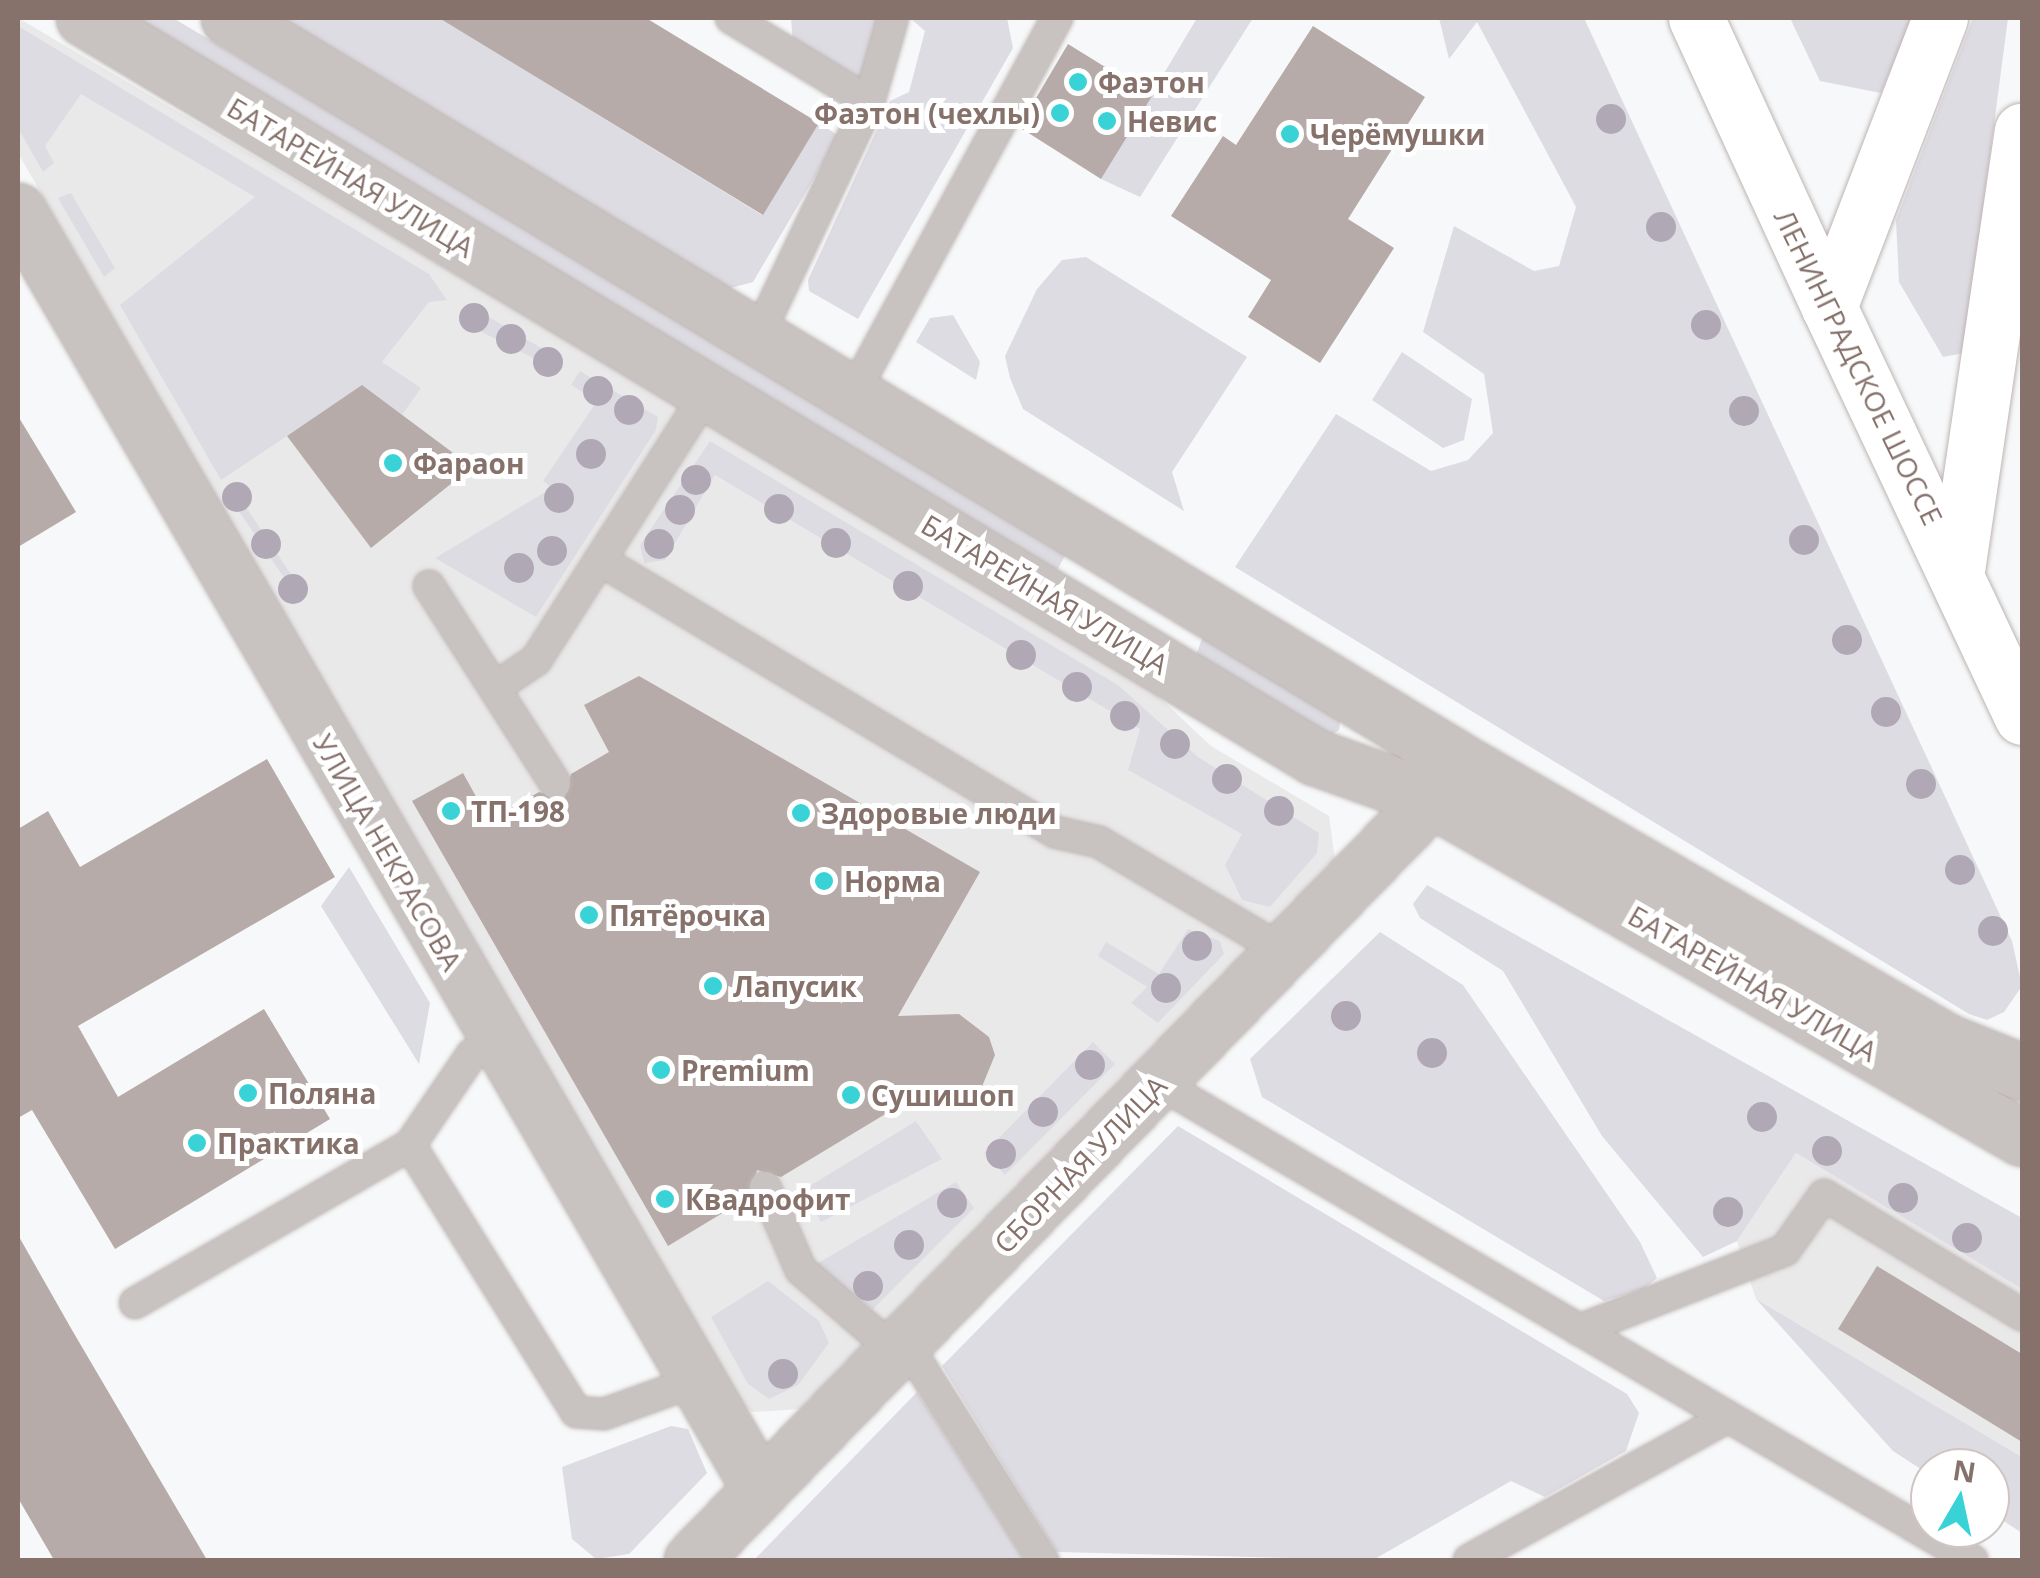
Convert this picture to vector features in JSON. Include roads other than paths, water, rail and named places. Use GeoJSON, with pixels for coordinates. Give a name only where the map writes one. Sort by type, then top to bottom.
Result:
{"type":"FeatureCollection","features":[{"type":"Feature","properties":{"kind":"main road","name":"ЛЕНИНГРАДСКОЕ ШОССЕ"},"geometry":{"type":"LineString","coordinates":[[1696,18],[2022,716]]}},
{"type":"Feature","properties":{"kind":"main road"},"geometry":{"type":"LineString","coordinates":[[1828,307],[1940,18]]}},
{"type":"Feature","properties":{"kind":"main road"},"geometry":{"type":"LineString","coordinates":[[1957,570],[2022,130]]}},
{"type":"Feature","properties":{"kind":"street","name":"БАТАРЕЙНАЯ УЛИЦА"},"geometry":{"type":"LineString","coordinates":[[84,18],[1315,757],[1448,781],[1946,1042],[2022,1072]]}},
{"type":"Feature","properties":{"kind":"street","name":"БАТАРЕЙНАЯ УЛИЦА"},"geometry":{"type":"LineString","coordinates":[[229,18],[1196,602],[1448,781],[2022,1138]]}},
{"type":"Feature","properties":{"kind":"street","name":"УЛИЦА НЕКРАСОВА"},"geometry":{"type":"LineString","coordinates":[[18,211],[692,1382],[761,1490]]}},
{"type":"Feature","properties":{"kind":"street"},"geometry":{"type":"LineString","coordinates":[[1157,662],[1196,602]]}},
{"type":"Feature","properties":{"kind":"street","name":"СБОРНАЯ УЛИЦА"},"geometry":{"type":"LineString","coordinates":[[692,1560],[1287,953],[1448,781]]}},
{"type":"Feature","properties":{"kind":"street"},"geometry":{"type":"LineString","coordinates":[[1946,1042],[1994,1050],[2022,1042]]}},
{"type":"Feature","properties":{"kind":"lane"},"geometry":{"type":"LineString","coordinates":[[731,18],[869,102]]}},
{"type":"Feature","properties":{"kind":"lane"},"geometry":{"type":"LineString","coordinates":[[758,334],[869,102],[893,18]]}},
{"type":"Feature","properties":{"kind":"lane"},"geometry":{"type":"LineString","coordinates":[[854,392],[1057,18]]}},
{"type":"Feature","properties":{"kind":"lane"},"geometry":{"type":"LineString","coordinates":[[500,685],[536,660],[708,391]]}},
{"type":"Feature","properties":{"kind":"lane"},"geometry":{"type":"LineString","coordinates":[[600,560],[1055,832],[1099,842],[1287,953]]}},
{"type":"Feature","properties":{"kind":"lane"},"geometry":{"type":"LineString","coordinates":[[429,586],[500,685],[555,783]]}},
{"type":"Feature","properties":{"kind":"lane"},"geometry":{"type":"LineString","coordinates":[[135,1303],[410,1145],[472,1054],[497,1042]]}},
{"type":"Feature","properties":{"kind":"lane"},"geometry":{"type":"LineString","coordinates":[[1159,1083],[1972,1560]]}},
{"type":"Feature","properties":{"kind":"lane"},"geometry":{"type":"LineString","coordinates":[[410,1145],[576,1412],[604,1414],[692,1382]]}},
{"type":"Feature","properties":{"kind":"lane"},"geometry":{"type":"LineString","coordinates":[[764,1188],[800,1270],[901,1347],[1043,1560]]}},
{"type":"Feature","properties":{"kind":"lane"},"geometry":{"type":"LineString","coordinates":[[1580,1330],[1785,1250],[1824,1194],[2022,1315]]}},
{"type":"Feature","properties":{"kind":"lane"},"geometry":{"type":"LineString","coordinates":[[1469,1560],[1728,1418]]}},
{"type":"Feature","properties":{"kind":"place","name":"Фаэтон"},"geometry":{"type":"Point","coordinates":[1078,82]}},
{"type":"Feature","properties":{"kind":"place","name":"Фаэтон (чехлы)"},"geometry":{"type":"Point","coordinates":[1060,113]}},
{"type":"Feature","properties":{"kind":"place","name":"Невис"},"geometry":{"type":"Point","coordinates":[1107,121]}},
{"type":"Feature","properties":{"kind":"place","name":"Черёмушки"},"geometry":{"type":"Point","coordinates":[1290,134]}},
{"type":"Feature","properties":{"kind":"place","name":"Фараон"},"geometry":{"type":"Point","coordinates":[393,463]}},
{"type":"Feature","properties":{"kind":"place","name":"ТП-198"},"geometry":{"type":"Point","coordinates":[451,811]}},
{"type":"Feature","properties":{"kind":"place","name":"Здоровые люди"},"geometry":{"type":"Point","coordinates":[801,813]}},
{"type":"Feature","properties":{"kind":"place","name":"Норма"},"geometry":{"type":"Point","coordinates":[824,881]}},
{"type":"Feature","properties":{"kind":"place","name":"Пятёрочка"},"geometry":{"type":"Point","coordinates":[589,915]}},
{"type":"Feature","properties":{"kind":"place","name":"Лапусик"},"geometry":{"type":"Point","coordinates":[713,986]}},
{"type":"Feature","properties":{"kind":"place","name":"Premium"},"geometry":{"type":"Point","coordinates":[661,1070]}},
{"type":"Feature","properties":{"kind":"place","name":"Поляна"},"geometry":{"type":"Point","coordinates":[248,1093]}},
{"type":"Feature","properties":{"kind":"place","name":"Сушишоп"},"geometry":{"type":"Point","coordinates":[851,1095]}},
{"type":"Feature","properties":{"kind":"place","name":"Практика"},"geometry":{"type":"Point","coordinates":[197,1143]}},
{"type":"Feature","properties":{"kind":"place","name":"Квадрофит"},"geometry":{"type":"Point","coordinates":[665,1199]}}]}
